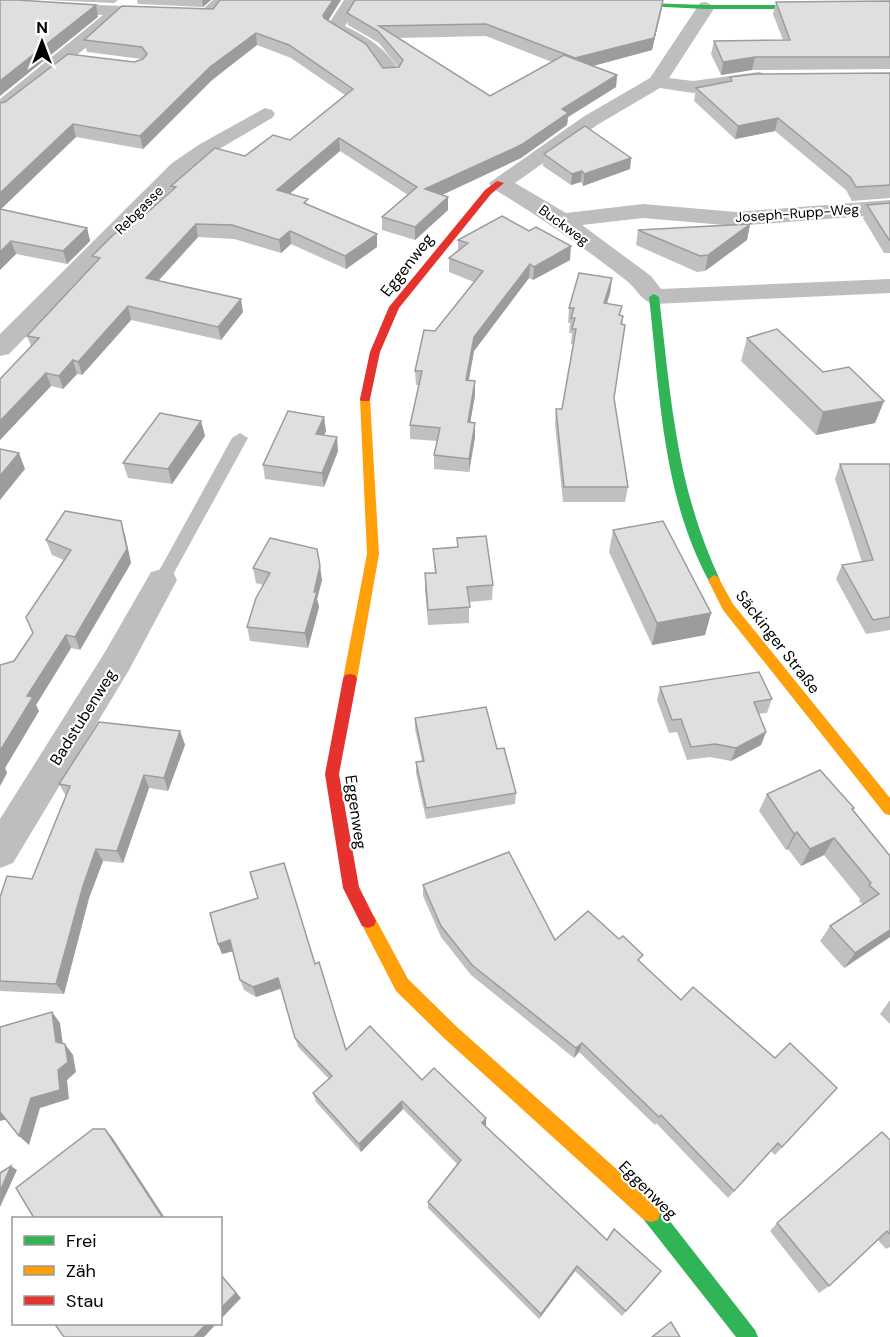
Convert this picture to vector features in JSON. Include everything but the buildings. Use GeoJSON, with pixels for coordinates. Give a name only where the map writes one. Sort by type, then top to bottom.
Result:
{"type":"FeatureCollection","features":[{"type":"Feature","properties":{"kind":"street"},"geometry":{"type":"LineString","coordinates":[[32,6],[125,5],[208,15],[223,0]]}},
{"type":"Feature","properties":{"kind":"street"},"geometry":{"type":"LineString","coordinates":[[353,0],[335,28],[378,52],[386,61],[391,74]]}},
{"type":"Feature","properties":{"kind":"street"},"geometry":{"type":"LineString","coordinates":[[561,0],[706,7],[843,3],[890,7]]}},
{"type":"Feature","properties":{"kind":"street"},"geometry":{"type":"LineString","coordinates":[[0,109],[66,58],[125,5]]}},
{"type":"Feature","properties":{"kind":"street"},"geometry":{"type":"LineString","coordinates":[[500,183],[590,121],[657,82],[706,7]]}},
{"type":"Feature","properties":{"kind":"street"},"geometry":{"type":"LineString","coordinates":[[66,58],[86,60]]}},
{"type":"Feature","properties":{"kind":"street"},"geometry":{"type":"LineString","coordinates":[[657,82],[693,87],[752,78],[776,78]]}},
{"type":"Feature","properties":{"kind":"street","name":"Rebgasse"},"geometry":{"type":"LineString","coordinates":[[0,348],[180,168],[207,148],[265,114]]}},
{"type":"Feature","properties":{"kind":"street","name":"Buckweg"},"geometry":{"type":"LineString","coordinates":[[500,183],[562,220],[642,281],[654,297]]}},
{"type":"Feature","properties":{"kind":"street","name":"Eggenweg"},"geometry":{"type":"LineString","coordinates":[[500,183],[488,192],[394,307],[375,352],[365,400],[372,554],[332,774],[351,888],[402,985],[451,1033],[654,1216],[748,1337]]}},
{"type":"Feature","properties":{"kind":"street","name":"Joseph-Rupp-Weg"},"geometry":{"type":"LineString","coordinates":[[562,220],[643,211],[735,219],[890,207]]}},
{"type":"Feature","properties":{"kind":"street"},"geometry":{"type":"LineString","coordinates":[[654,297],[890,286]]}},
{"type":"Feature","properties":{"kind":"street","name":"Säckinger Straße"},"geometry":{"type":"LineString","coordinates":[[654,297],[674,460],[684,509],[706,566],[728,607],[890,809]]}},
{"type":"Feature","properties":{"kind":"street","name":"Badstubenweg"},"geometry":{"type":"LineString","coordinates":[[0,851],[117,661],[162,580]]}},
{"type":"Feature","properties":{"kind":"lane"},"geometry":{"type":"LineString","coordinates":[[162,580],[240,438]]}},
{"type":"Feature","properties":{"kind":"traffic: fast"},"geometry":{"type":"LineString","coordinates":[[561,0],[706,7],[890,7]]}},
{"type":"Feature","properties":{"kind":"traffic: fast"},"geometry":{"type":"LineString","coordinates":[[654,297],[666,406],[678,478],[687,513],[714,580]]}},
{"type":"Feature","properties":{"kind":"traffic: fast"},"geometry":{"type":"LineString","coordinates":[[651,1213],[748,1337]]}},
{"type":"Feature","properties":{"kind":"traffic: slow"},"geometry":{"type":"LineString","coordinates":[[350,679],[373,554],[365,399]]}},
{"type":"Feature","properties":{"kind":"traffic: slow"},"geometry":{"type":"LineString","coordinates":[[714,580],[728,607],[890,809]]}},
{"type":"Feature","properties":{"kind":"traffic: slow"},"geometry":{"type":"LineString","coordinates":[[368,921],[402,985],[451,1033],[651,1213]]}},
{"type":"Feature","properties":{"kind":"traffic: jam"},"geometry":{"type":"LineString","coordinates":[[365,399],[375,352],[394,307],[488,192],[500,183]]}},
{"type":"Feature","properties":{"kind":"traffic: jam"},"geometry":{"type":"LineString","coordinates":[[350,679],[332,774],[351,888],[368,921]]}}]}
